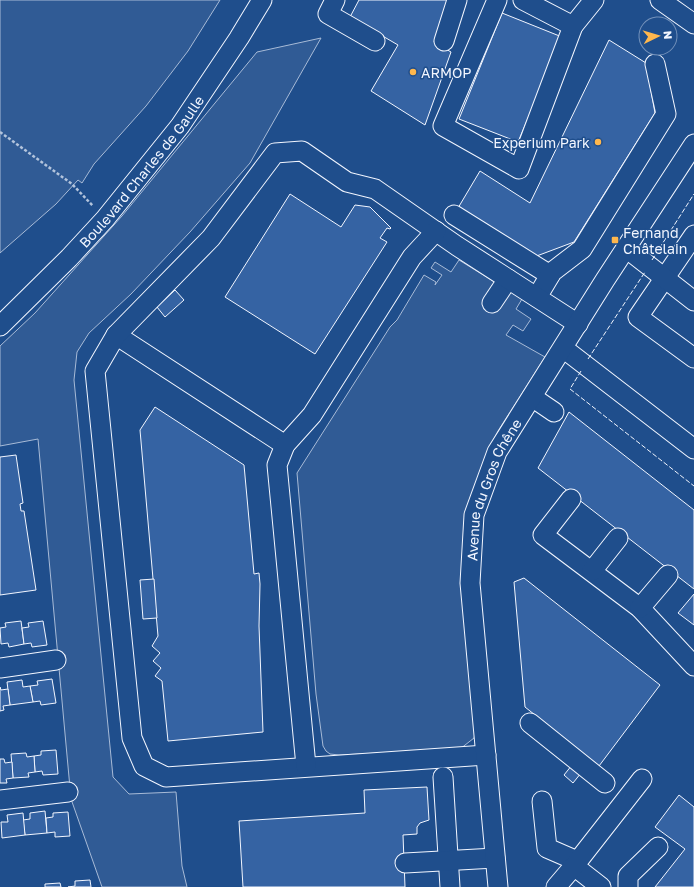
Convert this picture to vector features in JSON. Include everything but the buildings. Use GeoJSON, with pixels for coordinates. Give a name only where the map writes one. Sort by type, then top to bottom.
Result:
{"type":"FeatureCollection","features":[{"type":"Feature","properties":{"kind":"street","name":"Boulevard Charles de Gaulle"},"geometry":{"type":"LineString","coordinates":[[0,326],[69,258],[104,219],[180,126],[239,38],[262,0]]}},
{"type":"Feature","properties":{"kind":"street"},"geometry":{"type":"LineString","coordinates":[[336,0],[328,14],[375,41]]}},
{"type":"Feature","properties":{"kind":"street"},"geometry":{"type":"LineString","coordinates":[[444,41],[457,0]]}},
{"type":"Feature","properties":{"kind":"street"},"geometry":{"type":"LineString","coordinates":[[497,0],[443,126],[519,169],[573,26],[594,0]]}},
{"type":"Feature","properties":{"kind":"street"},"geometry":{"type":"LineString","coordinates":[[523,0],[573,26]]}},
{"type":"Feature","properties":{"kind":"street"},"geometry":{"type":"LineString","coordinates":[[660,0],[694,24]]}},
{"type":"Feature","properties":{"kind":"street"},"geometry":{"type":"LineString","coordinates":[[537,297],[552,272],[582,249],[666,114],[655,64]]}},
{"type":"Feature","properties":{"kind":"street","name":"Avenue du Gros Chêne"},"geometry":{"type":"LineString","coordinates":[[498,887],[470,583],[474,515],[497,452],[626,248],[694,144]]}},
{"type":"Feature","properties":{"kind":"street"},"geometry":{"type":"LineString","coordinates":[[486,755],[306,766],[166,777],[144,766],[132,738],[95,371],[116,335],[211,238],[275,153],[302,151],[347,182],[375,189],[578,324]]}},
{"type":"Feature","properties":{"kind":"street"},"geometry":{"type":"LineString","coordinates":[[454,214],[550,275]]}},
{"type":"Feature","properties":{"kind":"street"},"geometry":{"type":"LineString","coordinates":[[306,766],[277,465],[285,445],[312,415],[412,256],[436,231]]}},
{"type":"Feature","properties":{"kind":"street"},"geometry":{"type":"LineString","coordinates":[[692,241],[638,317],[694,358]]}},
{"type":"Feature","properties":{"kind":"street"},"geometry":{"type":"LineString","coordinates":[[626,248],[694,301]]}},
{"type":"Feature","properties":{"kind":"street"},"geometry":{"type":"LineString","coordinates":[[492,303],[508,278]]}},
{"type":"Feature","properties":{"kind":"street"},"geometry":{"type":"LineString","coordinates":[[116,335],[285,445]]}},
{"type":"Feature","properties":{"kind":"street"},"geometry":{"type":"LineString","coordinates":[[563,348],[694,449]]}},
{"type":"Feature","properties":{"kind":"street"},"geometry":{"type":"LineString","coordinates":[[532,397],[554,412]]}},
{"type":"Feature","properties":{"kind":"street"},"geometry":{"type":"LineString","coordinates":[[571,499],[543,535],[640,608],[694,666]]}},
{"type":"Feature","properties":{"kind":"street"},"geometry":{"type":"LineString","coordinates":[[592,572],[618,538]]}},
{"type":"Feature","properties":{"kind":"street"},"geometry":{"type":"LineString","coordinates":[[640,608],[668,575]]}},
{"type":"Feature","properties":{"kind":"street"},"geometry":{"type":"LineString","coordinates":[[0,668],[56,660]]}},
{"type":"Feature","properties":{"kind":"street"},"geometry":{"type":"LineString","coordinates":[[530,723],[605,783]]}},
{"type":"Feature","properties":{"kind":"street"},"geometry":{"type":"LineString","coordinates":[[443,777],[450,887]]}},
{"type":"Feature","properties":{"kind":"street"},"geometry":{"type":"LineString","coordinates":[[556,887],[642,779]]}},
{"type":"Feature","properties":{"kind":"street"},"geometry":{"type":"LineString","coordinates":[[0,800],[68,792]]}},
{"type":"Feature","properties":{"kind":"street"},"geometry":{"type":"LineString","coordinates":[[542,801],[547,848],[576,863],[601,887]]}},
{"type":"Feature","properties":{"kind":"street"},"geometry":{"type":"LineString","coordinates":[[628,887],[628,876],[658,847]]}},
{"type":"Feature","properties":{"kind":"street"},"geometry":{"type":"LineString","coordinates":[[405,863],[496,858]]}},
{"type":"Feature","properties":{"kind":"path"},"geometry":{"type":"LineString","coordinates":[[0,132],[72,184],[104,219]]}},
{"type":"Feature","properties":{"kind":"shaded area"},"geometry":{"type":"Polygon","coordinates":[[[0,0],[220,0],[188,51],[146,106],[94,164],[82,183],[78,180],[56,204],[0,253],[0,0]]]}},
{"type":"Feature","properties":{"kind":"shaded area"},"geometry":{"type":"Polygon","coordinates":[[[321,38],[250,163],[190,232],[131,294],[89,333],[77,352],[74,380],[113,777],[129,794],[176,792],[182,866],[187,887],[102,887],[71,799],[38,439],[0,446],[0,346],[35,313],[122,216],[257,52],[321,38]]]}},
{"type":"Feature","properties":{"kind":"shaded area"},"geometry":{"type":"Polygon","coordinates":[[[459,260],[522,299],[516,309],[531,319],[523,331],[513,325],[506,335],[545,357],[498,431],[486,455],[470,503],[474,738],[460,749],[339,755],[330,754],[323,746],[316,694],[297,473],[390,327],[397,320],[424,275],[436,282],[435,285],[442,275],[431,268],[435,262],[451,272],[459,260]]]}},
{"type":"Feature","properties":{"kind":"fence"},"geometry":{"type":"LineString","coordinates":[[652,260],[694,194]]}},
{"type":"Feature","properties":{"kind":"fence"},"geometry":{"type":"LineString","coordinates":[[588,359],[645,272]]}},
{"type":"Feature","properties":{"kind":"fence"},"geometry":{"type":"LineString","coordinates":[[581,371],[570,389],[694,486]]}},
{"type":"Feature","properties":{"kind":"place","name":"ARMOP"},"geometry":{"type":"Point","coordinates":[413,72]}},
{"type":"Feature","properties":{"kind":"place","name":"Experium Park"},"geometry":{"type":"Point","coordinates":[598,142]}},
{"type":"Feature","properties":{"kind":"place","name":"Fernand Châtelain"},"geometry":{"type":"Point","coordinates":[615,240]}}]}
